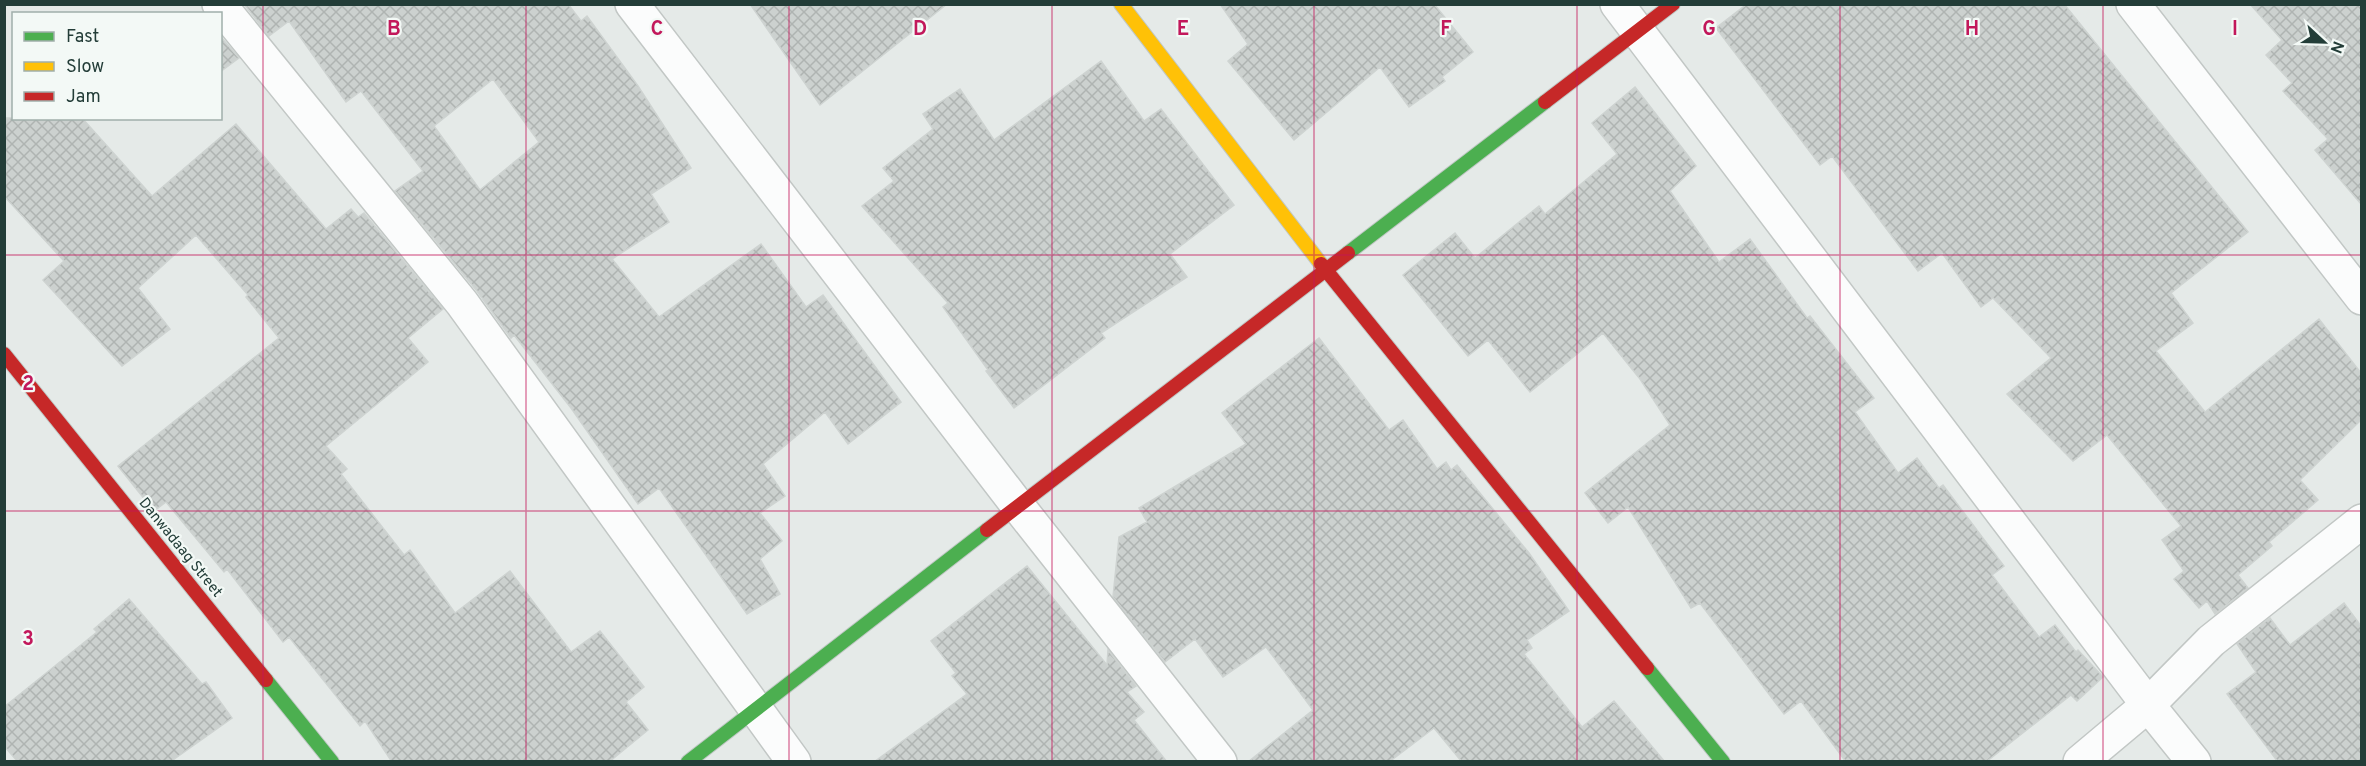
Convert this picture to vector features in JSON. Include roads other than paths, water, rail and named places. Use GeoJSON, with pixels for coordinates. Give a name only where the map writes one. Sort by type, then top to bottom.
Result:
{"type":"FeatureCollection","features":[{"type":"Feature","properties":{"kind":"street"},"geometry":{"type":"LineString","coordinates":[[219,4],[462,303],[794,762]]}},
{"type":"Feature","properties":{"kind":"street"},"geometry":{"type":"LineString","coordinates":[[632,4],[1018,506],[1220,762]]}},
{"type":"Feature","properties":{"kind":"street"},"geometry":{"type":"LineString","coordinates":[[1121,4],[1326,270],[1723,762]]}},
{"type":"Feature","properties":{"kind":"street"},"geometry":{"type":"LineString","coordinates":[[1617,4],[2148,705],[2194,762]]}},
{"type":"Feature","properties":{"kind":"street"},"geometry":{"type":"LineString","coordinates":[[688,762],[1673,4]]}},
{"type":"Feature","properties":{"kind":"street"},"geometry":{"type":"LineString","coordinates":[[2133,4],[2361,298]]}},
{"type":"Feature","properties":{"kind":"street","name":"Danwadaag Street"},"geometry":{"type":"LineString","coordinates":[[4,354],[332,762]]}},
{"type":"Feature","properties":{"kind":"street"},"geometry":{"type":"LineString","coordinates":[[2080,762],[2148,705],[2211,641],[2361,521]]}}]}
